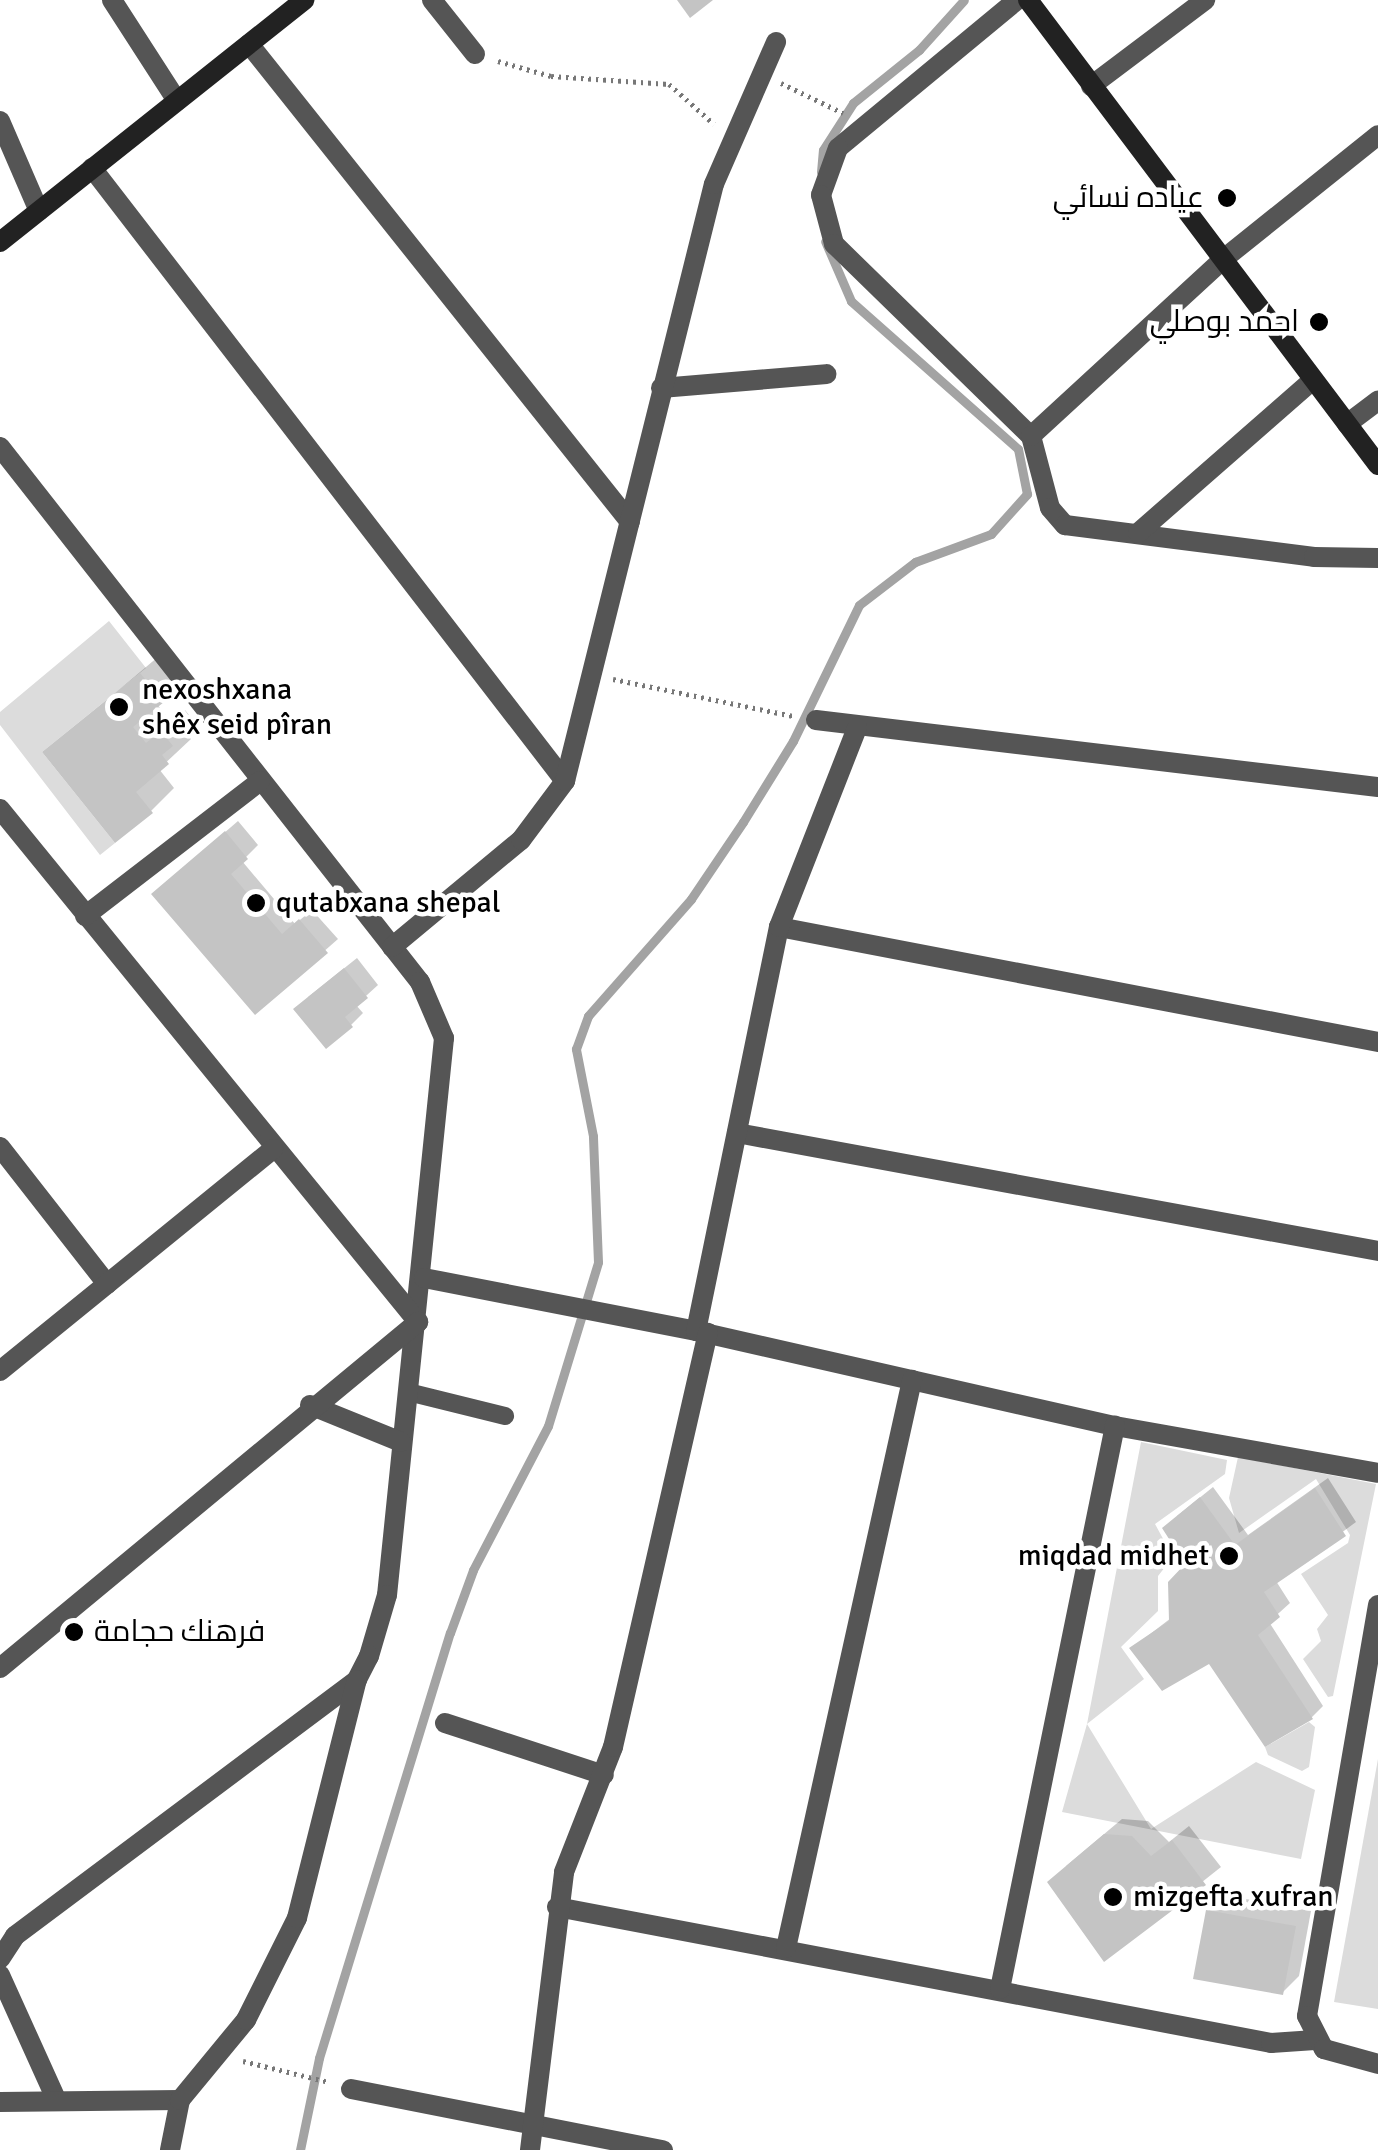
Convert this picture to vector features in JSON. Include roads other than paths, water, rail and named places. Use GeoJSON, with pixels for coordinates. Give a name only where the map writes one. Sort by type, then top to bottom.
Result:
{"type":"FeatureCollection","features":[{"type":"Feature","properties":{"kind":"main road"},"geometry":{"type":"LineString","coordinates":[[0,242],[249,44],[283,8],[304,0]]}},
{"type":"Feature","properties":{"kind":"main road"},"geometry":{"type":"LineString","coordinates":[[1028,0],[1378,465]]}},
{"type":"Feature","properties":{"kind":"street"},"geometry":{"type":"LineString","coordinates":[[112,0],[177,101]]}},
{"type":"Feature","properties":{"kind":"street"},"geometry":{"type":"LineString","coordinates":[[432,0],[476,54]]}},
{"type":"Feature","properties":{"kind":"street"},"geometry":{"type":"LineString","coordinates":[[1016,0],[863,124],[826,170],[822,208],[834,244],[1030,436],[1056,518],[1076,527],[1314,557],[1378,558]]}},
{"type":"Feature","properties":{"kind":"street"},"geometry":{"type":"LineString","coordinates":[[1091,86],[1205,0]]}},
{"type":"Feature","properties":{"kind":"street"},"geometry":{"type":"LineString","coordinates":[[392,947],[521,840],[566,781],[662,388],[730,138],[776,42]]}},
{"type":"Feature","properties":{"kind":"street"},"geometry":{"type":"LineString","coordinates":[[249,44],[630,522]]}},
{"type":"Feature","properties":{"kind":"street"},"geometry":{"type":"LineString","coordinates":[[0,121],[39,210]]}},
{"type":"Feature","properties":{"kind":"street"},"geometry":{"type":"LineString","coordinates":[[1030,436],[1222,262],[1378,135]]}},
{"type":"Feature","properties":{"kind":"street"},"geometry":{"type":"LineString","coordinates":[[92,168],[566,781]]}},
{"type":"Feature","properties":{"kind":"street"},"geometry":{"type":"LineString","coordinates":[[662,388],[826,374]]}},
{"type":"Feature","properties":{"kind":"street"},"geometry":{"type":"LineString","coordinates":[[1138,533],[1312,380]]}},
{"type":"Feature","properties":{"kind":"street"},"geometry":{"type":"LineString","coordinates":[[1347,424],[1378,401]]}},
{"type":"Feature","properties":{"kind":"street"},"geometry":{"type":"LineString","coordinates":[[0,447],[432,998],[444,1038],[424,1278],[401,1442],[387,1595],[357,1680],[297,1918],[275,1973],[246,2020],[180,2100],[170,2150]]}},
{"type":"Feature","properties":{"kind":"street"},"geometry":{"type":"LineString","coordinates":[[816,720],[857,728],[1378,787]]}},
{"type":"Feature","properties":{"kind":"street"},"geometry":{"type":"LineString","coordinates":[[530,2150],[557,1907],[573,1846],[604,1776],[702,1332],[779,927],[857,728]]}},
{"type":"Feature","properties":{"kind":"street"},"geometry":{"type":"LineString","coordinates":[[86,916],[260,781]]}},
{"type":"Feature","properties":{"kind":"street"},"geometry":{"type":"LineString","coordinates":[[0,810],[418,1322]]}},
{"type":"Feature","properties":{"kind":"street"},"geometry":{"type":"LineString","coordinates":[[779,927],[1378,1042]]}},
{"type":"Feature","properties":{"kind":"street"},"geometry":{"type":"LineString","coordinates":[[737,1133],[1378,1251]]}},
{"type":"Feature","properties":{"kind":"street"},"geometry":{"type":"LineString","coordinates":[[0,1147],[107,1284]]}},
{"type":"Feature","properties":{"kind":"street"},"geometry":{"type":"LineString","coordinates":[[0,1372],[273,1149]]}},
{"type":"Feature","properties":{"kind":"street"},"geometry":{"type":"LineString","coordinates":[[424,1278],[702,1332],[1115,1426],[1378,1474]]}},
{"type":"Feature","properties":{"kind":"street"},"geometry":{"type":"LineString","coordinates":[[0,1668],[310,1406],[418,1322]]}},
{"type":"Feature","properties":{"kind":"street"},"geometry":{"type":"LineString","coordinates":[[786,1948],[912,1380]]}},
{"type":"Feature","properties":{"kind":"street"},"geometry":{"type":"LineString","coordinates":[[310,1406],[401,1442]]}},
{"type":"Feature","properties":{"kind":"street"},"geometry":{"type":"LineString","coordinates":[[1000,1989],[1115,1426]]}},
{"type":"Feature","properties":{"kind":"street"},"geometry":{"type":"LineString","coordinates":[[1378,1604],[1308,2004],[1315,2040],[1334,2055],[1378,2064]]}},
{"type":"Feature","properties":{"kind":"street"},"geometry":{"type":"LineString","coordinates":[[0,1959],[16,1936],[357,1680]]}},
{"type":"Feature","properties":{"kind":"street"},"geometry":{"type":"LineString","coordinates":[[444,1723],[604,1776]]}},
{"type":"Feature","properties":{"kind":"street"},"geometry":{"type":"LineString","coordinates":[[557,1907],[1271,2043],[1315,2040]]}},
{"type":"Feature","properties":{"kind":"street"},"geometry":{"type":"LineString","coordinates":[[0,1975],[56,2099]]}},
{"type":"Feature","properties":{"kind":"street"},"geometry":{"type":"LineString","coordinates":[[351,2088],[663,2150]]}},
{"type":"Feature","properties":{"kind":"street"},"geometry":{"type":"LineString","coordinates":[[0,2102],[180,2100]]}},
{"type":"Feature","properties":{"kind":"lane"},"geometry":{"type":"LineString","coordinates":[[408,1392],[505,1416]]}},
{"type":"Feature","properties":{"kind":"waterway"},"geometry":{"type":"LineString","coordinates":[[821,172],[823,150],[853,103],[919,50],[964,0]]}},
{"type":"Feature","properties":{"kind":"waterway"},"geometry":{"type":"LineString","coordinates":[[300,2150],[319,2058],[450,1633],[473,1570],[548,1426],[598,1262],[593,1136],[576,1049],[588,1016],[691,899],[743,822],[793,741],[859,605],[915,562],[991,534],[1027,494],[1018,449],[851,301],[825,241]]}},
{"type":"Feature","properties":{"kind":"place","name":"عياده نسائي"},"geometry":{"type":"Point","coordinates":[1227,198]}},
{"type":"Feature","properties":{"kind":"place","name":"احمد بوصلي"},"geometry":{"type":"Point","coordinates":[1319,322]}},
{"type":"Feature","properties":{"kind":"place","name":"nexoshxana shêx seid pîran"},"geometry":{"type":"Point","coordinates":[119,707]}},
{"type":"Feature","properties":{"kind":"place","name":"qutabxana shepal"},"geometry":{"type":"Point","coordinates":[256,903]}},
{"type":"Feature","properties":{"kind":"place","name":"miqdad midhet"},"geometry":{"type":"Point","coordinates":[1229,1556]}},
{"type":"Feature","properties":{"kind":"place","name":"فرهنك حجامة"},"geometry":{"type":"Point","coordinates":[74,1632]}},
{"type":"Feature","properties":{"kind":"place","name":"mizgefta xufran"},"geometry":{"type":"Point","coordinates":[1113,1897]}}]}
